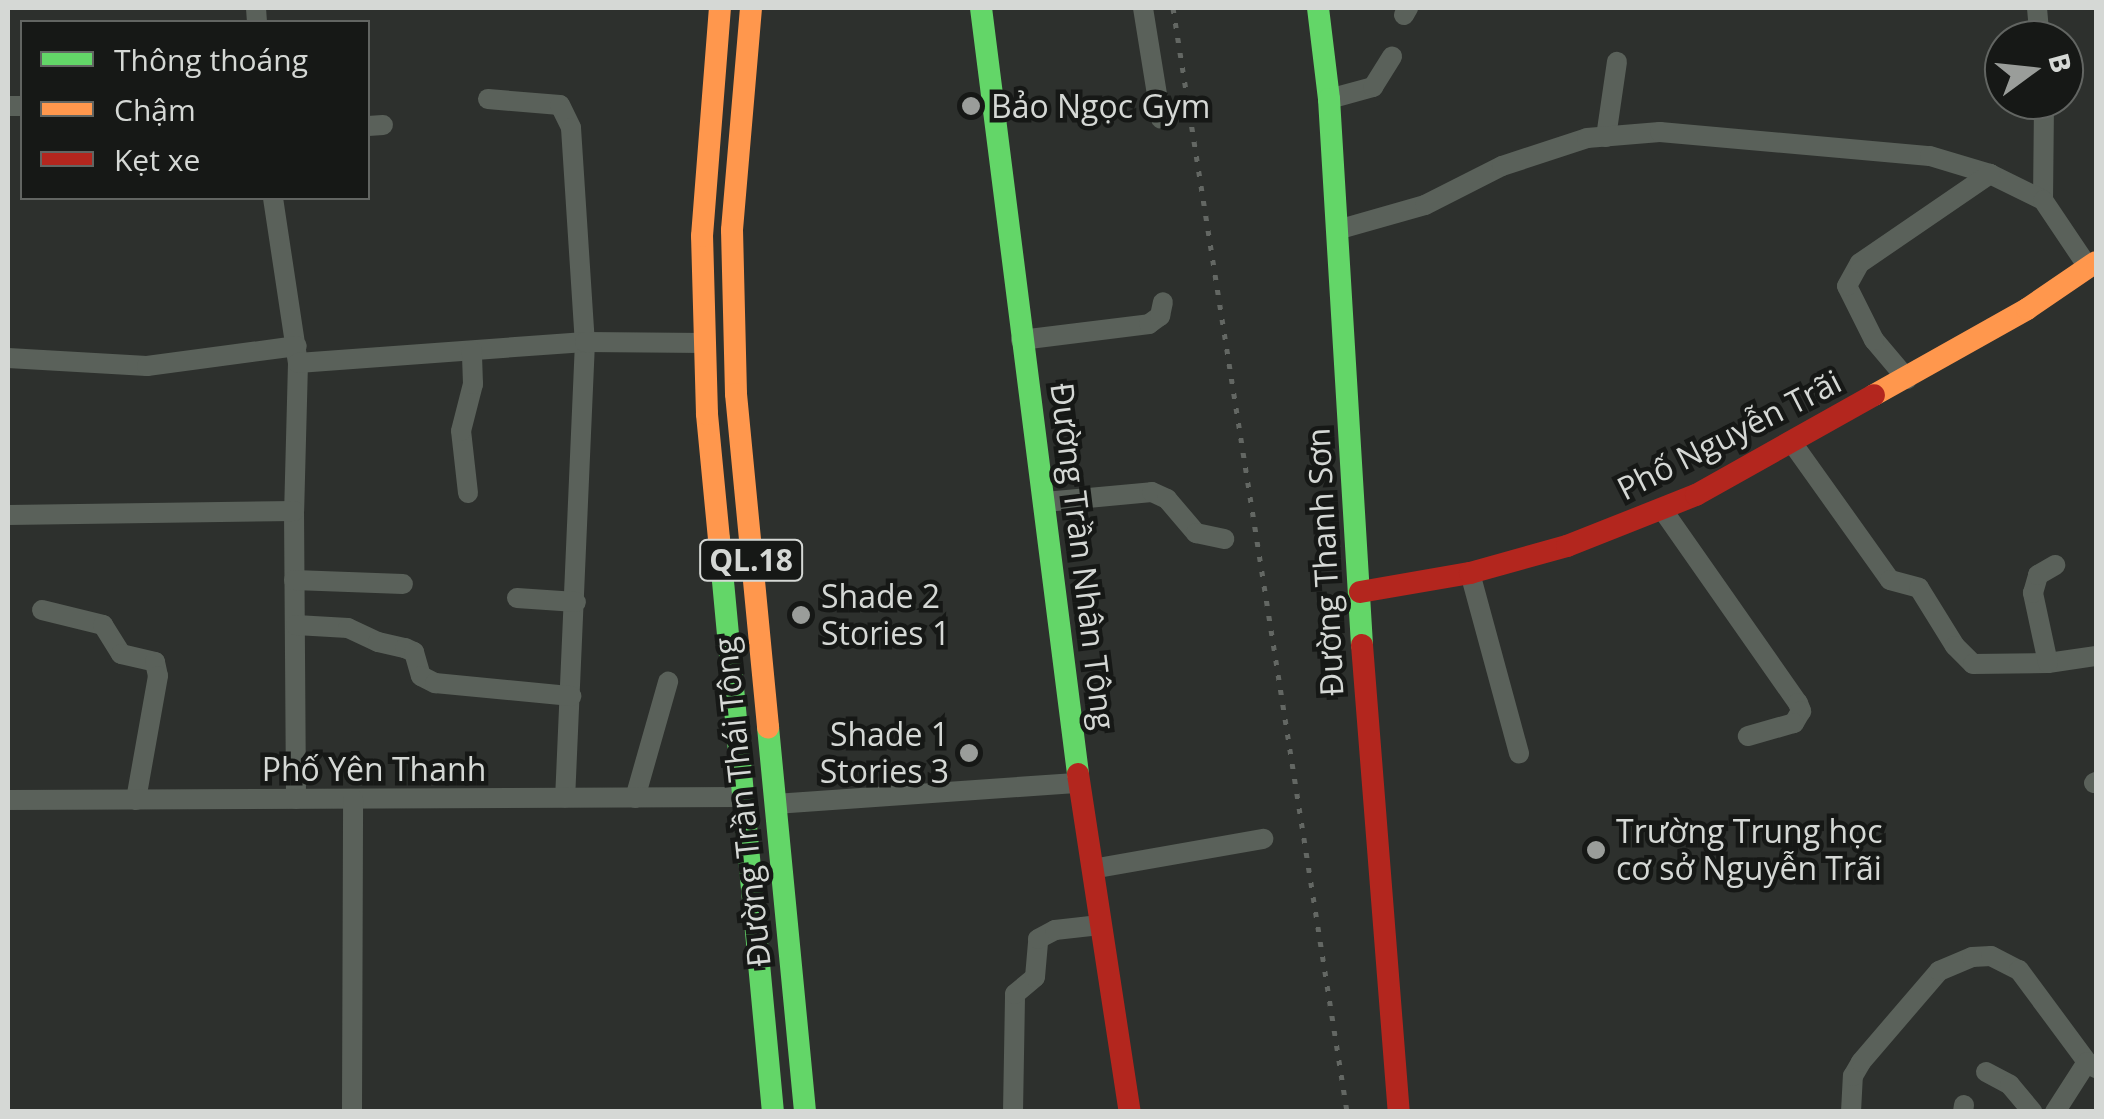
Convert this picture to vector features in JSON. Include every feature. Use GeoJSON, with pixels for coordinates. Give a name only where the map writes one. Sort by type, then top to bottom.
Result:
{"type":"FeatureCollection","features":[{"type":"Feature","properties":{"kind":"main road","name":"Đường Trần Thái Tông"},"geometry":{"type":"LineString","coordinates":[[720,8],[702,236],[705,342],[741,797],[773,1112]]}},
{"type":"Feature","properties":{"kind":"main road","name":"Đường Trần Thái Tông"},"geometry":{"type":"LineString","coordinates":[[751,8],[732,230],[736,394],[805,1112]]}},
{"type":"Feature","properties":{"kind":"main road","name":"Đường Trần Nhân Tông"},"geometry":{"type":"LineString","coordinates":[[981,8],[1079,783],[1130,1112]]}},
{"type":"Feature","properties":{"kind":"main road","name":"Đường Thanh Sơn"},"geometry":{"type":"LineString","coordinates":[[1318,8],[1329,99],[1369,760],[1399,1112]]}},
{"type":"Feature","properties":{"kind":"main road","name":"Phố Nguyễn Trãi"},"geometry":{"type":"LineString","coordinates":[[1360,592],[1470,573],[1567,546],[1662,510],[1794,444],[2027,309],[2092,264]]}},
{"type":"Feature","properties":{"kind":"main road"},"geometry":{"type":"LineString","coordinates":[[720,554],[750,550]]}},
{"type":"Feature","properties":{"kind":"street"},"geometry":{"type":"LineString","coordinates":[[1143,8],[1162,118]]}},
{"type":"Feature","properties":{"kind":"street"},"geometry":{"type":"LineString","coordinates":[[1329,99],[1373,86],[1392,56]]}},
{"type":"Feature","properties":{"kind":"street"},"geometry":{"type":"LineString","coordinates":[[1606,137],[1617,62]]}},
{"type":"Feature","properties":{"kind":"street"},"geometry":{"type":"LineString","coordinates":[[488,99],[546,100],[560,105],[567,114],[585,342],[565,798]]}},
{"type":"Feature","properties":{"kind":"street"},"geometry":{"type":"LineString","coordinates":[[2043,200],[2044,120]]}},
{"type":"Feature","properties":{"kind":"street"},"geometry":{"type":"LineString","coordinates":[[1337,230],[1425,204],[1502,166],[1586,138],[1660,132],[1930,156],[1990,174],[2043,200],[2092,264]]}},
{"type":"Feature","properties":{"kind":"street"},"geometry":{"type":"LineString","coordinates":[[1906,379],[1874,340],[1847,286],[1860,264],[1990,174]]}},
{"type":"Feature","properties":{"kind":"street"},"geometry":{"type":"LineString","coordinates":[[274,200],[298,354],[294,511],[296,799]]}},
{"type":"Feature","properties":{"kind":"street"},"geometry":{"type":"LineString","coordinates":[[1021,340],[1148,324],[1160,316],[1163,302]]}},
{"type":"Feature","properties":{"kind":"street"},"geometry":{"type":"LineString","coordinates":[[8,358],[148,366],[298,354],[472,351],[585,342],[705,342]]}},
{"type":"Feature","properties":{"kind":"street"},"geometry":{"type":"LineString","coordinates":[[468,493],[461,431],[473,384],[472,351]]}},
{"type":"Feature","properties":{"kind":"street"},"geometry":{"type":"LineString","coordinates":[[1794,444],[1890,580],[1919,588],[1964,657],[1983,666],[2096,656]]}},
{"type":"Feature","properties":{"kind":"street"},"geometry":{"type":"LineString","coordinates":[[1044,502],[1152,492],[1167,499],[1196,533],[1224,539]]}},
{"type":"Feature","properties":{"kind":"street"},"geometry":{"type":"LineString","coordinates":[[1662,510],[1798,702],[1801,712],[1794,722],[1748,736]]}},
{"type":"Feature","properties":{"kind":"street"},"geometry":{"type":"LineString","coordinates":[[8,515],[294,511]]}},
{"type":"Feature","properties":{"kind":"street"},"geometry":{"type":"LineString","coordinates":[[2048,663],[2032,593],[2038,575],[2055,565]]}},
{"type":"Feature","properties":{"kind":"street"},"geometry":{"type":"LineString","coordinates":[[1470,573],[1518,753]]}},
{"type":"Feature","properties":{"kind":"street"},"geometry":{"type":"LineString","coordinates":[[294,580],[403,584]]}},
{"type":"Feature","properties":{"kind":"street"},"geometry":{"type":"LineString","coordinates":[[517,598],[576,602]]}},
{"type":"Feature","properties":{"kind":"street"},"geometry":{"type":"LineString","coordinates":[[42,610],[104,625],[121,654],[155,662],[158,676],[136,800]]}},
{"type":"Feature","properties":{"kind":"street"},"geometry":{"type":"LineString","coordinates":[[296,625],[348,628],[405,648],[414,652],[421,676],[435,684],[570,696]]}},
{"type":"Feature","properties":{"kind":"street"},"geometry":{"type":"LineString","coordinates":[[635,798],[668,682]]}},
{"type":"Feature","properties":{"kind":"street"},"geometry":{"type":"LineString","coordinates":[[775,804],[1079,783]]}},
{"type":"Feature","properties":{"kind":"street","name":"Phố Yên Thanh"},"geometry":{"type":"LineString","coordinates":[[8,800],[741,797]]}},
{"type":"Feature","properties":{"kind":"street"},"geometry":{"type":"LineString","coordinates":[[352,1112],[353,799]]}},
{"type":"Feature","properties":{"kind":"street"},"geometry":{"type":"LineString","coordinates":[[1092,869],[1264,839]]}},
{"type":"Feature","properties":{"kind":"street"},"geometry":{"type":"LineString","coordinates":[[1013,1112],[1015,994],[1036,977],[1038,939],[1055,930],[1100,925]]}},
{"type":"Feature","properties":{"kind":"street"},"geometry":{"type":"LineString","coordinates":[[1851,1112],[1853,1076],[1861,1062],[1939,971],[1972,957],[1990,956],[2019,970],[2092,1065],[2055,1112]]}},
{"type":"Feature","properties":{"kind":"street"},"geometry":{"type":"LineString","coordinates":[[1986,1072],[2010,1085],[2033,1112]]}},
{"type":"Feature","properties":{"kind":"railway"},"geometry":{"type":"LineString","coordinates":[[1173,8],[1347,1112]]}},
{"type":"Feature","properties":{"kind":"traffic: fast"},"geometry":{"type":"LineString","coordinates":[[981,8],[1078,774]]}},
{"type":"Feature","properties":{"kind":"traffic: fast"},"geometry":{"type":"LineString","coordinates":[[1318,8],[1329,99],[1362,645]]}},
{"type":"Feature","properties":{"kind":"traffic: fast"},"geometry":{"type":"LineString","coordinates":[[719,539],[773,1112]]}},
{"type":"Feature","properties":{"kind":"traffic: fast"},"geometry":{"type":"LineString","coordinates":[[768,727],[805,1112]]}},
{"type":"Feature","properties":{"kind":"traffic: slow"},"geometry":{"type":"LineString","coordinates":[[719,539],[707,414],[702,236],[720,8]]}},
{"type":"Feature","properties":{"kind":"traffic: slow"},"geometry":{"type":"LineString","coordinates":[[751,8],[732,230],[736,394],[768,727]]}},
{"type":"Feature","properties":{"kind":"traffic: slow"},"geometry":{"type":"LineString","coordinates":[[1874,395],[2027,309],[2096,262]]}},
{"type":"Feature","properties":{"kind":"traffic: jam"},"geometry":{"type":"LineString","coordinates":[[1360,592],[1470,573],[1567,546],[1696,495],[1874,395]]}},
{"type":"Feature","properties":{"kind":"traffic: jam"},"geometry":{"type":"LineString","coordinates":[[1362,645],[1399,1112]]}},
{"type":"Feature","properties":{"kind":"traffic: jam"},"geometry":{"type":"LineString","coordinates":[[1078,774],[1130,1112]]}},
{"type":"Feature","properties":{"kind":"place","name":"Bảo Ngọc Gym"},"geometry":{"type":"Point","coordinates":[971,106]}},
{"type":"Feature","properties":{"kind":"place","name":"Shade 2 Stories 1"},"geometry":{"type":"Point","coordinates":[801,615]}},
{"type":"Feature","properties":{"kind":"place","name":"Shade 1 Stories 3"},"geometry":{"type":"Point","coordinates":[969,753]}},
{"type":"Feature","properties":{"kind":"place","name":"Trường Trung học cơ sở Nguyễn Trãi"},"geometry":{"type":"Point","coordinates":[1596,850]}}]}
